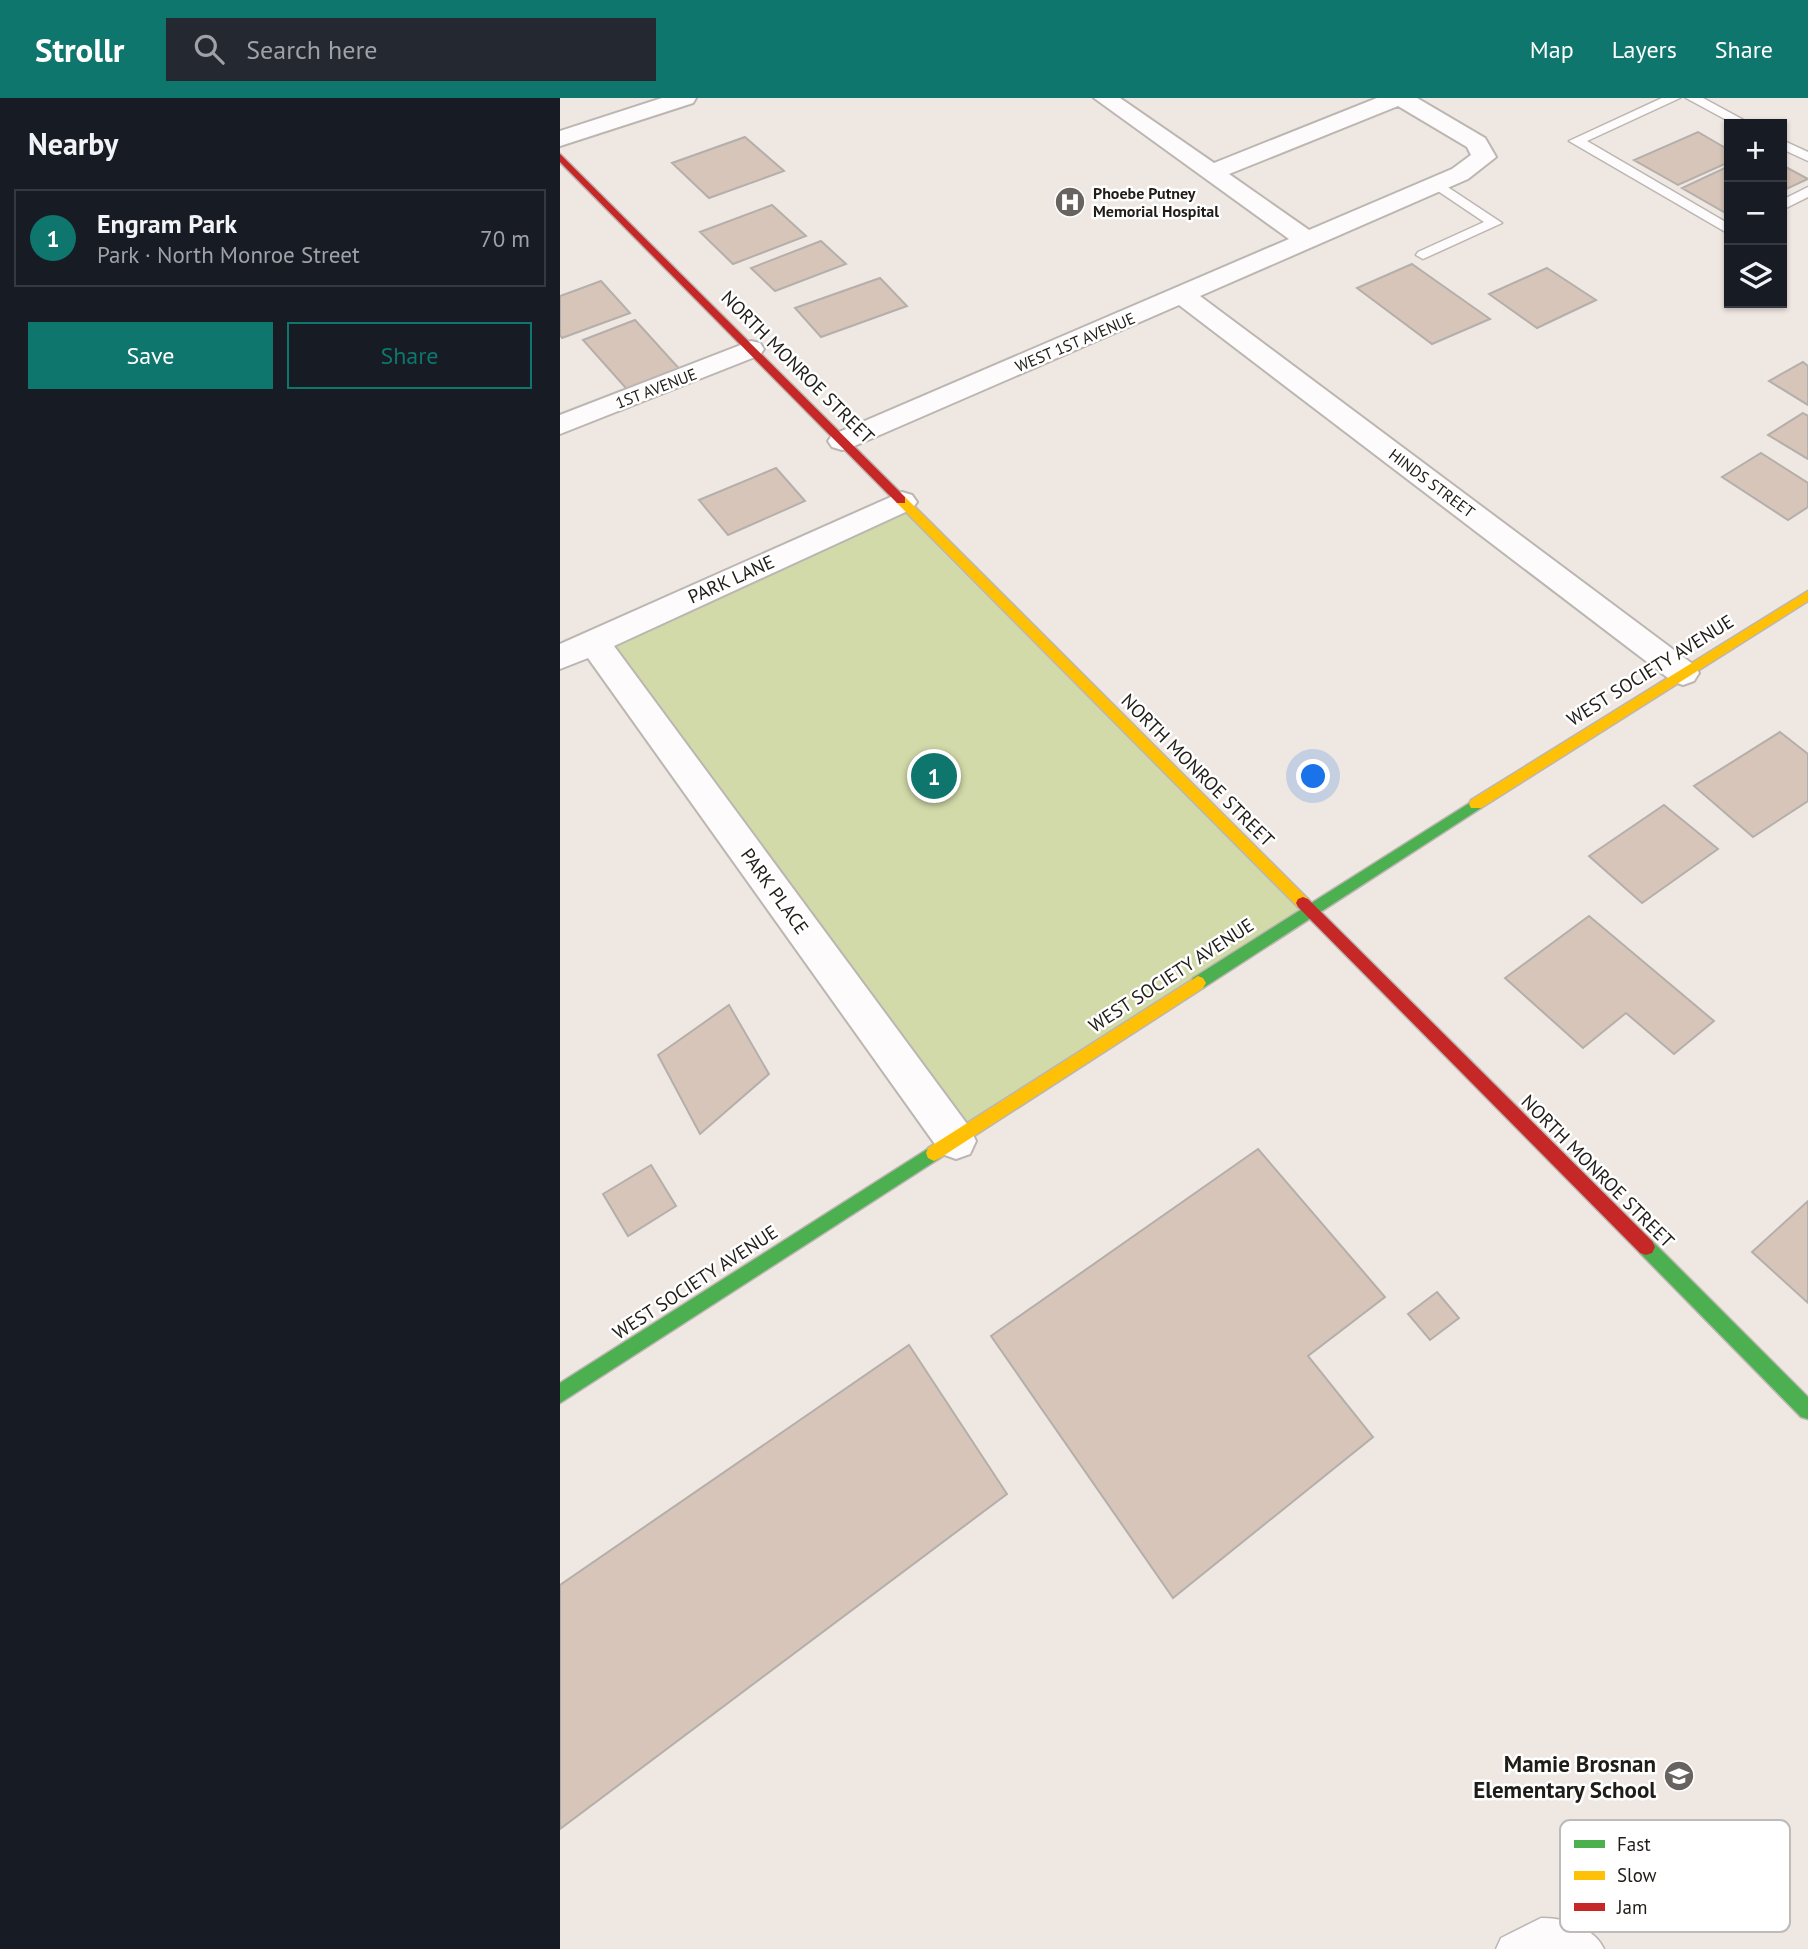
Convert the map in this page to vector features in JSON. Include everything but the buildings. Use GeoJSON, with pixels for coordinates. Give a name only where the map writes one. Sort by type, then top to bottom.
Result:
{"type":"FeatureCollection","features":[{"type":"Feature","properties":{"kind":"main road","name":"NORTH MONROE STREET"},"geometry":{"type":"LineString","coordinates":[[560,157],[1308,911],[1808,1410]]}},
{"type":"Feature","properties":{"kind":"main road","name":"WEST SOCIETY AVENUE"},"geometry":{"type":"LineString","coordinates":[[560,1394],[956,1141],[1308,911],[1808,595]]}},
{"type":"Feature","properties":{"kind":"street"},"geometry":{"type":"LineString","coordinates":[[560,139],[685,98]]}},
{"type":"Feature","properties":{"kind":"street"},"geometry":{"type":"LineString","coordinates":[[1105,98],[1307,239]]}},
{"type":"Feature","properties":{"kind":"street"},"geometry":{"type":"LineString","coordinates":[[1210,173],[1399,98]]}},
{"type":"Feature","properties":{"kind":"street","name":"WEST 1ST AVENUE"},"geometry":{"type":"LineString","coordinates":[[842,441],[1460,174],[1484,157],[1477,143],[1399,98]]}},
{"type":"Feature","properties":{"kind":"street","name":"HINDS STREET"},"geometry":{"type":"LineString","coordinates":[[1181,294],[1683,673]]}},
{"type":"Feature","properties":{"kind":"street","name":"1ST AVENUE"},"geometry":{"type":"LineString","coordinates":[[560,425],[751,349]]}},
{"type":"Feature","properties":{"kind":"street","name":"PARK LANE"},"geometry":{"type":"LineString","coordinates":[[560,657],[902,502]]}},
{"type":"Feature","properties":{"kind":"street","name":"PARK PLACE"},"geometry":{"type":"LineString","coordinates":[[593,641],[956,1141]]}},
{"type":"Feature","properties":{"kind":"lane"},"geometry":{"type":"LineString","coordinates":[[1673,98],[1576,141],[1724,227]]}},
{"type":"Feature","properties":{"kind":"lane"},"geometry":{"type":"LineString","coordinates":[[1693,98],[1734,119]]}},
{"type":"Feature","properties":{"kind":"lane"},"geometry":{"type":"LineString","coordinates":[[1787,147],[1808,158]]}},
{"type":"Feature","properties":{"kind":"lane"},"geometry":{"type":"LineString","coordinates":[[1423,255],[1495,223],[1437,184]]}},
{"type":"Feature","properties":{"kind":"lane"},"geometry":{"type":"LineString","coordinates":[[1787,203],[1808,191]]}},
{"type":"Feature","properties":{"kind":"lane"},"geometry":{"type":"LineString","coordinates":[[1512,1949],[1542,1932],[1568,1936],[1588,1949]]}},
{"type":"Feature","properties":{"kind":"green space"},"geometry":{"type":"Polygon","coordinates":[[[902,504],[1305,910],[957,1137],[599,642],[902,504]]]}},
{"type":"Feature","properties":{"kind":"traffic: fast"},"geometry":{"type":"LineString","coordinates":[[1198,983],[1476,804]]}},
{"type":"Feature","properties":{"kind":"traffic: fast"},"geometry":{"type":"LineString","coordinates":[[560,1394],[934,1153]]}},
{"type":"Feature","properties":{"kind":"traffic: fast"},"geometry":{"type":"LineString","coordinates":[[1646,1247],[1808,1410]]}},
{"type":"Feature","properties":{"kind":"traffic: slow"},"geometry":{"type":"LineString","coordinates":[[901,500],[1303,903]]}},
{"type":"Feature","properties":{"kind":"traffic: slow"},"geometry":{"type":"LineString","coordinates":[[1476,804],[1808,595]]}},
{"type":"Feature","properties":{"kind":"traffic: slow"},"geometry":{"type":"LineString","coordinates":[[934,1153],[1198,983]]}},
{"type":"Feature","properties":{"kind":"traffic: jam"},"geometry":{"type":"LineString","coordinates":[[560,157],[901,500]]}},
{"type":"Feature","properties":{"kind":"traffic: jam"},"geometry":{"type":"LineString","coordinates":[[1303,903],[1646,1247]]}},
{"type":"Feature","properties":{"kind":"place","name":"Phoebe Putney Memorial Hospital"},"geometry":{"type":"Point","coordinates":[1070,202]}},
{"type":"Feature","properties":{"kind":"place","name":"Engram Park"},"geometry":{"type":"Point","coordinates":[934,776]}},
{"type":"Feature","properties":{"kind":"place","name":"Mamie Brosnan Elementary School"},"geometry":{"type":"Point","coordinates":[1679,1776]}}]}
